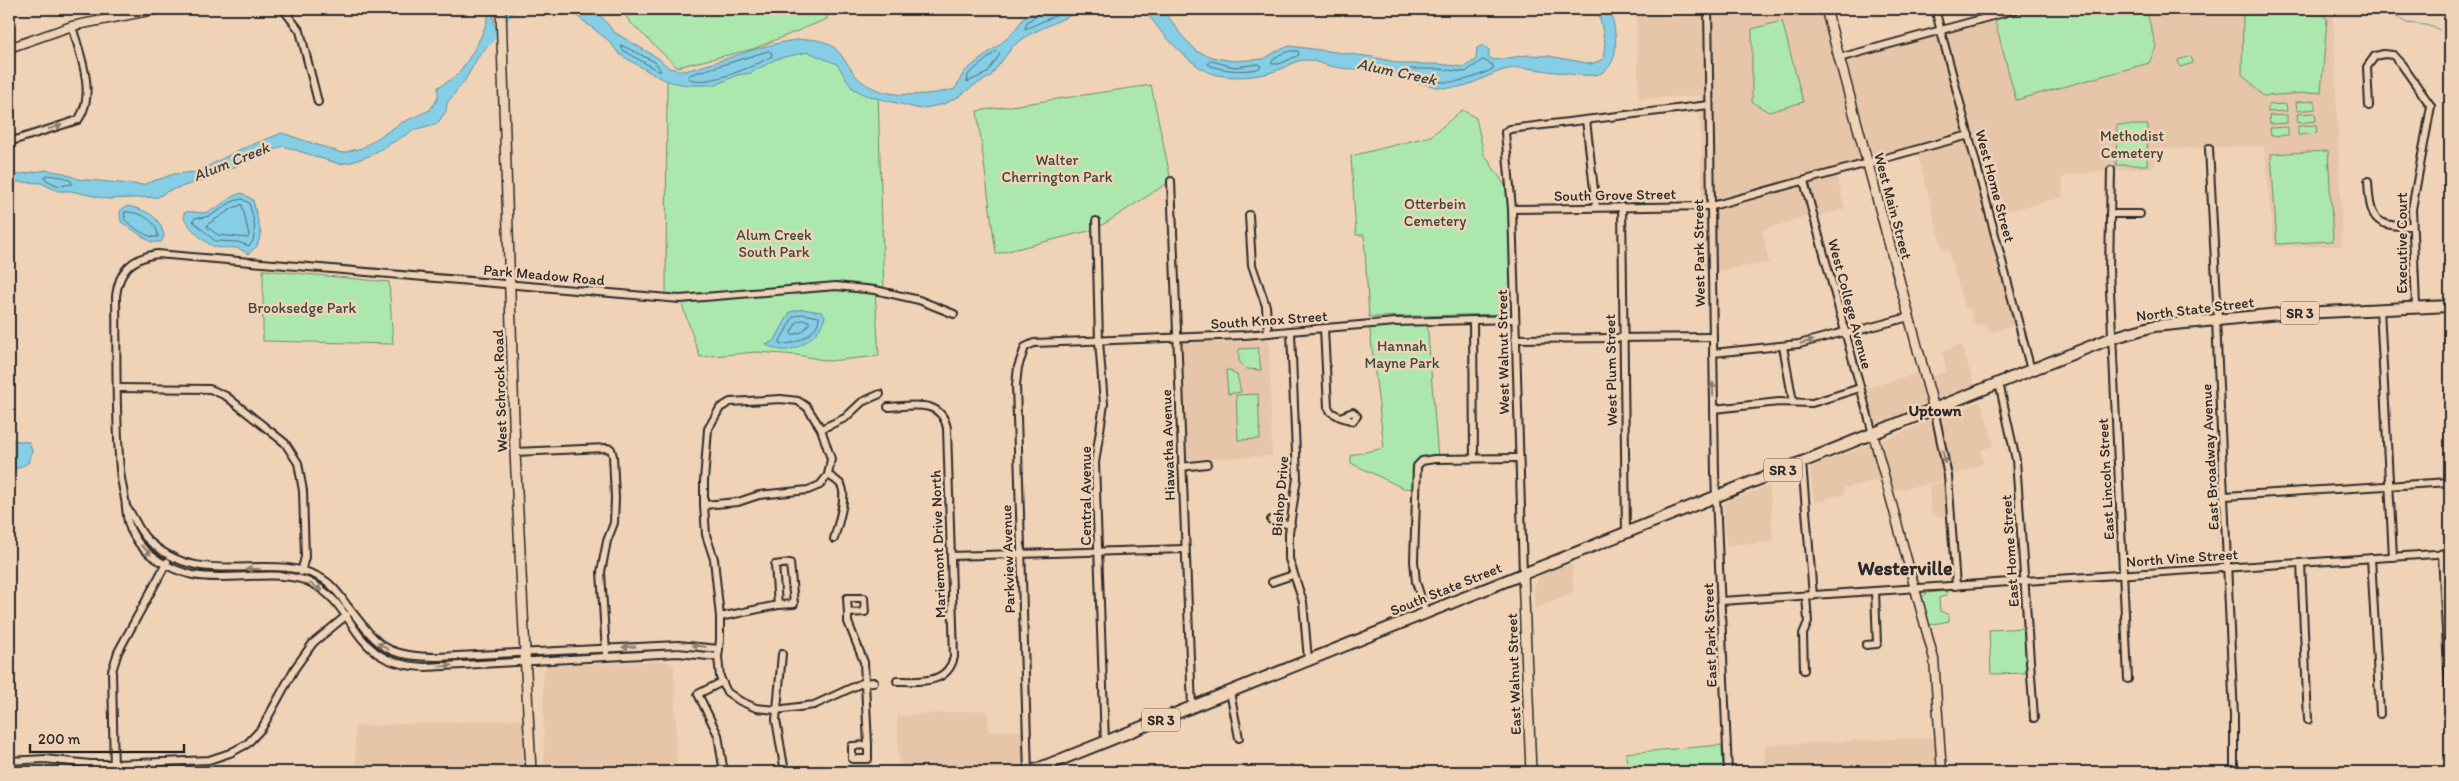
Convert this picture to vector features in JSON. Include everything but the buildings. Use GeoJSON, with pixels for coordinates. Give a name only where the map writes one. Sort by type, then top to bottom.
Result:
{"type":"FeatureCollection","features":[{"type":"Feature","properties":{"kind":"main road","name":"West Schrock Road"},"geometry":{"type":"LineString","coordinates":[[501,9],[516,452],[530,772]]}},
{"type":"Feature","properties":{"kind":"main road","name":"West Main Street"},"geometry":{"type":"LineString","coordinates":[[1826,9],[1934,409]]}},
{"type":"Feature","properties":{"kind":"main road","name":"North State Street"},"geometry":{"type":"LineString","coordinates":[[1873,434],[2112,338],[2154,326],[2217,319],[2380,308],[2450,306]]}},
{"type":"Feature","properties":{"kind":"main road","name":"South State Street"},"geometry":{"type":"LineString","coordinates":[[1029,772],[1873,434]]}},
{"type":"Feature","properties":{"kind":"main road","name":"East Walnut Street"},"geometry":{"type":"LineString","coordinates":[[1523,574],[1531,772]]}},
{"type":"Feature","properties":{"kind":"street"},"geometry":{"type":"LineString","coordinates":[[9,48],[72,26],[132,11],[159,9]]}},
{"type":"Feature","properties":{"kind":"street"},"geometry":{"type":"LineString","coordinates":[[283,9],[300,31],[318,102]]}},
{"type":"Feature","properties":{"kind":"street","name":"West Park Street"},"geometry":{"type":"LineString","coordinates":[[1708,9],[1716,497]]}},
{"type":"Feature","properties":{"kind":"street","name":"West Home Street"},"geometry":{"type":"LineString","coordinates":[[1935,9],[2032,370]]}},
{"type":"Feature","properties":{"kind":"street"},"geometry":{"type":"LineString","coordinates":[[1839,58],[2018,9]]}},
{"type":"Feature","properties":{"kind":"street"},"geometry":{"type":"LineString","coordinates":[[9,142],[78,120],[84,111],[84,71],[72,26]]}},
{"type":"Feature","properties":{"kind":"street","name":"Executive Court"},"geometry":{"type":"LineString","coordinates":[[2370,106],[2367,67],[2375,56],[2384,54],[2393,55],[2431,106],[2414,185],[2412,226],[2416,306]]}},
{"type":"Feature","properties":{"kind":"street"},"geometry":{"type":"LineString","coordinates":[[1596,208],[1586,120],[1709,105]]}},
{"type":"Feature","properties":{"kind":"street","name":"West Walnut Street"},"geometry":{"type":"LineString","coordinates":[[1523,574],[1518,458],[1512,208],[1506,130],[1586,120]]}},
{"type":"Feature","properties":{"kind":"street","name":"South Grove Street"},"geometry":{"type":"LineString","coordinates":[[1512,208],[1712,206],[1969,135]]}},
{"type":"Feature","properties":{"kind":"street","name":"East Broadway Avenue"},"geometry":{"type":"LineString","coordinates":[[2209,148],[2228,567],[2234,717],[2234,772]]}},
{"type":"Feature","properties":{"kind":"street","name":"East Lincoln Street"},"geometry":{"type":"LineString","coordinates":[[2111,170],[2112,338],[2128,679]]}},
{"type":"Feature","properties":{"kind":"street","name":"Hiawatha Avenue"},"geometry":{"type":"LineString","coordinates":[[1171,180],[1192,708]]}},
{"type":"Feature","properties":{"kind":"street","name":"West College Avenue"},"geometry":{"type":"LineString","coordinates":[[1804,181],[1873,434]]}},
{"type":"Feature","properties":{"kind":"street"},"geometry":{"type":"LineString","coordinates":[[2368,181],[2370,207],[2376,219],[2385,225],[2412,226]]}},
{"type":"Feature","properties":{"kind":"street","name":"West Plum Street"},"geometry":{"type":"LineString","coordinates":[[1622,207],[1626,533]]}},
{"type":"Feature","properties":{"kind":"street"},"geometry":{"type":"LineString","coordinates":[[2110,214],[2140,214]]}},
{"type":"Feature","properties":{"kind":"street"},"geometry":{"type":"LineString","coordinates":[[1249,216],[1252,265],[1266,306],[1268,333]]}},
{"type":"Feature","properties":{"kind":"street","name":"Central Avenue"},"geometry":{"type":"LineString","coordinates":[[1096,221],[1099,341],[1104,404],[1095,463],[1105,742]]}},
{"type":"Feature","properties":{"kind":"street","name":"Park Meadow Road"},"geometry":{"type":"LineString","coordinates":[[118,388],[116,296],[120,278],[130,263],[143,256],[157,254],[680,299],[836,286],[876,290],[919,300],[954,314]]}},
{"type":"Feature","properties":{"kind":"street"},"geometry":{"type":"LineString","coordinates":[[2380,308],[2393,557]]}},
{"type":"Feature","properties":{"kind":"street"},"geometry":{"type":"LineString","coordinates":[[1713,353],[1783,346],[1909,317]]}},
{"type":"Feature","properties":{"kind":"street","name":"South Knox Street"},"geometry":{"type":"LineString","coordinates":[[1025,346],[1034,343],[1291,332],[1395,322],[1515,319]]}},
{"type":"Feature","properties":{"kind":"street"},"geometry":{"type":"LineString","coordinates":[[1473,320],[1474,458]]}},
{"type":"Feature","properties":{"kind":"street"},"geometry":{"type":"LineString","coordinates":[[1324,329],[1328,407],[1331,412],[1340,417]]}},
{"type":"Feature","properties":{"kind":"street","name":"Bishop Drive"},"geometry":{"type":"LineString","coordinates":[[1291,332],[1297,478],[1288,545],[1293,575],[1303,602],[1308,660]]}},
{"type":"Feature","properties":{"kind":"street"},"geometry":{"type":"LineString","coordinates":[[1515,340],[1712,336]]}},
{"type":"Feature","properties":{"kind":"street","name":"Parkview Avenue"},"geometry":{"type":"LineString","coordinates":[[1025,346],[1018,367],[1016,385],[1029,772]]}},
{"type":"Feature","properties":{"kind":"street"},"geometry":{"type":"LineString","coordinates":[[1783,346],[1793,402]]}},
{"type":"Feature","properties":{"kind":"street","name":"East Home Street"},"geometry":{"type":"LineString","coordinates":[[1999,383],[2015,453],[2034,718]]}},
{"type":"Feature","properties":{"kind":"street"},"geometry":{"type":"LineString","coordinates":[[299,578],[305,549],[303,491],[298,464],[285,443],[226,396],[210,389],[118,388],[120,470],[129,527],[135,538],[150,554],[183,572],[209,578],[299,578],[321,588],[345,616],[363,642],[396,664],[426,667],[606,648],[685,645],[719,648]]}},
{"type":"Feature","properties":{"kind":"street"},"geometry":{"type":"LineString","coordinates":[[1714,409],[1779,402],[1822,402],[1860,388]]}},
{"type":"Feature","properties":{"kind":"street"},"geometry":{"type":"LineString","coordinates":[[821,429],[845,418],[862,402],[880,394]]}},
{"type":"Feature","properties":{"kind":"street"},"geometry":{"type":"LineString","coordinates":[[704,505],[738,502],[760,495],[808,490],[820,485],[828,475],[831,459],[821,429],[807,407],[798,401],[742,400],[730,402],[720,408],[708,429],[704,505],[706,535],[714,559],[720,617],[718,657],[722,682],[728,692],[740,702],[756,708],[776,710],[814,705],[866,682],[874,682]]}},
{"type":"Feature","properties":{"kind":"street","name":"Mariemont Drive North"},"geometry":{"type":"LineString","coordinates":[[888,407],[923,406],[935,408],[941,414],[947,428],[954,657],[947,672],[940,678],[897,681]]}},
{"type":"Feature","properties":{"kind":"street"},"geometry":{"type":"LineString","coordinates":[[1934,409],[1948,476],[1956,586]]}},
{"type":"Feature","properties":{"kind":"street"},"geometry":{"type":"LineString","coordinates":[[1873,434],[1934,660],[1942,772]]}},
{"type":"Feature","properties":{"kind":"street"},"geometry":{"type":"LineString","coordinates":[[516,452],[611,449],[615,498],[614,524],[607,541],[601,572],[606,656]]}},
{"type":"Feature","properties":{"kind":"street"},"geometry":{"type":"LineString","coordinates":[[1426,613],[1416,582],[1414,562],[1416,469],[1419,463],[1434,459],[1518,458]]}},
{"type":"Feature","properties":{"kind":"street"},"geometry":{"type":"LineString","coordinates":[[1802,462],[1810,596],[1808,622],[1803,634],[1804,670]]}},
{"type":"Feature","properties":{"kind":"street"},"geometry":{"type":"LineString","coordinates":[[1181,467],[1207,464]]}},
{"type":"Feature","properties":{"kind":"street"},"geometry":{"type":"LineString","coordinates":[[828,475],[839,483],[843,489],[842,508],[834,539]]}},
{"type":"Feature","properties":{"kind":"street"},"geometry":{"type":"LineString","coordinates":[[2225,496],[2450,482]]}},
{"type":"Feature","properties":{"kind":"street","name":"East Park Street"},"geometry":{"type":"LineString","coordinates":[[1716,497],[1728,772]]}},
{"type":"Feature","properties":{"kind":"street"},"geometry":{"type":"LineString","coordinates":[[126,507],[147,539],[170,556],[195,565],[209,567],[302,570],[326,581],[377,642],[398,653],[414,657],[606,656],[692,653],[718,657]]}},
{"type":"Feature","properties":{"kind":"street"},"geometry":{"type":"LineString","coordinates":[[1271,520],[1291,525]]}},
{"type":"Feature","properties":{"kind":"street"},"geometry":{"type":"LineString","coordinates":[[951,556],[1185,549]]}},
{"type":"Feature","properties":{"kind":"street","name":"North Vine Street"},"geometry":{"type":"LineString","coordinates":[[1721,601],[2450,553]]}},
{"type":"Feature","properties":{"kind":"street"},"geometry":{"type":"LineString","coordinates":[[2442,554],[2450,706]]}},
{"type":"Feature","properties":{"kind":"street"},"geometry":{"type":"LineString","coordinates":[[114,772],[112,671],[118,652],[170,556]]}},
{"type":"Feature","properties":{"kind":"street"},"geometry":{"type":"LineString","coordinates":[[2371,558],[2380,714]]}},
{"type":"Feature","properties":{"kind":"street"},"geometry":{"type":"LineString","coordinates":[[2300,563],[2308,720]]}},
{"type":"Feature","properties":{"kind":"street"},"geometry":{"type":"LineString","coordinates":[[720,617],[778,605],[794,604],[790,564],[775,565],[778,605]]}},
{"type":"Feature","properties":{"kind":"street"},"geometry":{"type":"LineString","coordinates":[[1272,582],[1293,575]]}},
{"type":"Feature","properties":{"kind":"street"},"geometry":{"type":"LineString","coordinates":[[1866,645],[1877,644],[1875,591]]}},
{"type":"Feature","properties":{"kind":"street"},"geometry":{"type":"LineString","coordinates":[[9,761],[45,759],[90,764],[114,764],[208,760],[230,753],[247,744],[262,728],[295,668],[312,642],[352,611]]}},
{"type":"Feature","properties":{"kind":"street"},"geometry":{"type":"LineString","coordinates":[[848,613],[851,630],[862,654],[866,682],[868,745]]}},
{"type":"Feature","properties":{"kind":"street"},"geometry":{"type":"LineString","coordinates":[[782,654],[776,710],[778,735],[783,753],[785,772]]}},
{"type":"Feature","properties":{"kind":"street"},"geometry":{"type":"LineString","coordinates":[[722,682],[698,694],[718,735],[723,767]]}},
{"type":"Feature","properties":{"kind":"street"},"geometry":{"type":"LineString","coordinates":[[1230,692],[1239,738]]}},
{"type":"Feature","properties":{"kind":"shaded area"},"geometry":{"type":"Polygon","coordinates":[[[1636,9],[1823,9],[1836,56],[1995,12],[1994,9],[2333,9],[2342,246],[2274,247],[2264,146],[2156,149],[2154,167],[2075,174],[2062,178],[2063,197],[1987,217],[2016,325],[1989,332],[1986,323],[1975,326],[1970,308],[1965,309],[1948,249],[1943,250],[1915,145],[1835,168],[1845,209],[1817,217],[1807,216],[1762,230],[1769,263],[1703,273],[1700,96],[1639,99],[1636,9]]]}},
{"type":"Feature","properties":{"kind":"shaded area"},"geometry":{"type":"Polygon","coordinates":[[[1269,340],[1272,456],[1187,459],[1183,343],[1269,340]]]}},
{"type":"Feature","properties":{"kind":"shaded area"},"geometry":{"type":"Polygon","coordinates":[[[1961,345],[1975,386],[1938,401],[1930,377],[1947,372],[1942,351],[1961,345]]]}},
{"type":"Feature","properties":{"kind":"shaded area"},"geometry":{"type":"Polygon","coordinates":[[[1919,373],[1929,402],[1927,405],[1876,423],[1866,388],[1919,373]]]}},
{"type":"Feature","properties":{"kind":"shaded area"},"geometry":{"type":"Polygon","coordinates":[[[1981,401],[1994,445],[1981,450],[1984,464],[1954,475],[1940,417],[1981,401]]]}},
{"type":"Feature","properties":{"kind":"shaded area"},"geometry":{"type":"Polygon","coordinates":[[[1933,419],[1947,479],[1895,491],[1881,441],[1933,419]]]}},
{"type":"Feature","properties":{"kind":"shaded area"},"geometry":{"type":"Polygon","coordinates":[[[1871,444],[1881,480],[1844,488],[1843,495],[1828,497],[1827,501],[1814,502],[1810,467],[1871,444]]]}},
{"type":"Feature","properties":{"kind":"shaded area"},"geometry":{"type":"Polygon","coordinates":[[[1944,482],[1947,517],[1938,518],[1931,511],[1929,485],[1944,482]]]}},
{"type":"Feature","properties":{"kind":"shaded area"},"geometry":{"type":"Polygon","coordinates":[[[1770,485],[1773,542],[1726,545],[1723,503],[1770,485]]]}},
{"type":"Feature","properties":{"kind":"shaded area"},"geometry":{"type":"Polygon","coordinates":[[[1572,565],[1573,592],[1535,609],[1534,587],[1540,574],[1572,565]]]}},
{"type":"Feature","properties":{"kind":"shaded area"},"geometry":{"type":"Polygon","coordinates":[[[666,661],[674,666],[677,772],[544,772],[543,674],[547,666],[666,661]]]}},
{"type":"Feature","properties":{"kind":"shaded area"},"geometry":{"type":"Polygon","coordinates":[[[987,710],[989,732],[1026,731],[1028,765],[1008,772],[899,772],[897,716],[987,710]]]}},
{"type":"Feature","properties":{"kind":"shaded area"},"geometry":{"type":"Polygon","coordinates":[[[528,719],[531,772],[356,772],[355,726],[528,719]]]}},
{"type":"Feature","properties":{"kind":"shaded area"},"geometry":{"type":"Polygon","coordinates":[[[1936,737],[1937,772],[1765,772],[1765,745],[1936,737]]]}},
{"type":"Feature","properties":{"kind":"green space"},"geometry":{"type":"Polygon","coordinates":[[[622,9],[827,9],[827,19],[753,49],[677,67],[629,21],[622,9]]]}},
{"type":"Feature","properties":{"kind":"green space"},"geometry":{"type":"Polygon","coordinates":[[[2022,9],[2146,9],[2156,47],[2149,63],[2016,100],[1994,17],[2022,9]]]}},
{"type":"Feature","properties":{"kind":"green space"},"geometry":{"type":"Polygon","coordinates":[[[2275,9],[2316,9],[2327,19],[2321,92],[2263,96],[2242,74],[2243,15],[2275,9]]]}},
{"type":"Feature","properties":{"kind":"green space"},"geometry":{"type":"Polygon","coordinates":[[[1782,21],[1803,102],[1769,112],[1752,102],[1752,29],[1782,21]]]}},
{"type":"Feature","properties":{"kind":"green space","name":"Alum Creek South Park"},"geometry":{"type":"Polygon","coordinates":[[[809,46],[837,55],[856,82],[878,93],[884,292],[875,290],[879,356],[829,361],[797,355],[757,352],[700,357],[680,299],[666,298],[667,76],[809,46]]]}},
{"type":"Feature","properties":{"kind":"green space"},"geometry":{"type":"Polygon","coordinates":[[[2191,56],[2193,63],[2180,67],[2178,60],[2191,56]]]}},
{"type":"Feature","properties":{"kind":"green space","name":"Walter Cherrington Park"},"geometry":{"type":"Polygon","coordinates":[[[1151,85],[1171,181],[1096,229],[996,254],[977,111],[1151,85]]]}},
{"type":"Feature","properties":{"kind":"green space"},"geometry":{"type":"Polygon","coordinates":[[[2315,101],[2315,109],[2297,111],[2296,102],[2315,101]]]}},
{"type":"Feature","properties":{"kind":"green space"},"geometry":{"type":"Polygon","coordinates":[[[2286,104],[2287,111],[2268,112],[2268,105],[2286,104]]]}},
{"type":"Feature","properties":{"kind":"green space","name":"Otterbein Cemetery"},"geometry":{"type":"Polygon","coordinates":[[[1462,110],[1476,118],[1484,154],[1508,190],[1511,314],[1369,317],[1364,235],[1356,235],[1351,156],[1431,136],[1462,110]]]}},
{"type":"Feature","properties":{"kind":"green space"},"geometry":{"type":"Polygon","coordinates":[[[2315,113],[2316,121],[2298,123],[2297,114],[2315,113]]]}},
{"type":"Feature","properties":{"kind":"green space"},"geometry":{"type":"Polygon","coordinates":[[[2287,115],[2287,123],[2270,124],[2269,116],[2287,115]]]}},
{"type":"Feature","properties":{"kind":"green space","name":"Methodist Cemetery"},"geometry":{"type":"Polygon","coordinates":[[[2117,125],[2148,125],[2147,165],[2116,165],[2117,125]]]}},
{"type":"Feature","properties":{"kind":"green space"},"geometry":{"type":"Polygon","coordinates":[[[2316,125],[2317,133],[2298,135],[2298,126],[2316,125]]]}},
{"type":"Feature","properties":{"kind":"green space"},"geometry":{"type":"Polygon","coordinates":[[[2288,127],[2288,135],[2271,136],[2270,128],[2288,127]]]}},
{"type":"Feature","properties":{"kind":"green space"},"geometry":{"type":"Polygon","coordinates":[[[2328,151],[2333,241],[2277,244],[2271,154],[2328,151]]]}},
{"type":"Feature","properties":{"kind":"green space","name":"Brooksedge Park"},"geometry":{"type":"Polygon","coordinates":[[[263,270],[389,282],[393,344],[263,341],[263,270]]]}},
{"type":"Feature","properties":{"kind":"green space","name":"Hannah Mayne Park"},"geometry":{"type":"Polygon","coordinates":[[[1427,321],[1438,459],[1419,463],[1416,489],[1403,488],[1351,463],[1351,455],[1384,448],[1369,323],[1427,321]]]}},
{"type":"Feature","properties":{"kind":"green space"},"geometry":{"type":"Polygon","coordinates":[[[1258,348],[1261,370],[1247,369],[1239,361],[1239,349],[1258,348]]]}},
{"type":"Feature","properties":{"kind":"green space"},"geometry":{"type":"Polygon","coordinates":[[[1226,370],[1231,370],[1232,373],[1237,375],[1241,392],[1228,394],[1226,370]]]}},
{"type":"Feature","properties":{"kind":"green space"},"geometry":{"type":"Polygon","coordinates":[[[1258,394],[1260,439],[1238,440],[1236,395],[1258,394]]]}},
{"type":"Feature","properties":{"kind":"green space"},"geometry":{"type":"Polygon","coordinates":[[[1946,591],[1947,595],[1939,598],[1940,611],[1949,615],[1949,621],[1929,625],[1922,597],[1927,593],[1946,591]]]}},
{"type":"Feature","properties":{"kind":"green space"},"geometry":{"type":"Polygon","coordinates":[[[2024,628],[2026,673],[1991,674],[1989,630],[2024,628]]]}},
{"type":"Feature","properties":{"kind":"green space"},"geometry":{"type":"Polygon","coordinates":[[[1722,745],[1723,772],[1627,772],[1626,753],[1722,745]]]}},
{"type":"Feature","properties":{"kind":"water"},"geometry":{"type":"Polygon","coordinates":[[[493,9],[494,37],[447,103],[446,111],[437,124],[416,129],[369,156],[339,164],[283,146],[206,179],[168,191],[158,197],[107,199],[71,191],[58,191],[41,183],[18,182],[9,185],[9,176],[46,170],[64,173],[78,179],[142,185],[174,174],[197,172],[239,150],[282,133],[342,153],[362,148],[401,123],[430,110],[438,98],[438,87],[455,76],[471,55],[481,37],[489,12],[493,9]]]}},
{"type":"Feature","properties":{"kind":"water"},"geometry":{"type":"Polygon","coordinates":[[[568,9],[595,9],[614,32],[658,58],[669,68],[684,71],[787,41],[816,40],[836,49],[857,77],[867,85],[891,93],[918,95],[955,89],[964,72],[1010,36],[1024,18],[1039,9],[1084,9],[1030,34],[1013,46],[990,77],[960,96],[944,104],[920,109],[865,95],[852,88],[837,64],[808,52],[776,59],[751,73],[737,75],[716,85],[687,85],[671,82],[658,77],[619,54],[608,40],[568,9]]]}},
{"type":"Feature","properties":{"kind":"water"},"geometry":{"type":"Polygon","coordinates":[[[1137,9],[1163,9],[1182,36],[1198,52],[1233,61],[1264,59],[1290,46],[1373,57],[1404,64],[1439,64],[1464,67],[1476,60],[1477,48],[1483,45],[1489,50],[1489,57],[1494,60],[1528,55],[1549,56],[1592,64],[1603,59],[1605,43],[1598,9],[1611,9],[1616,43],[1613,59],[1609,66],[1603,72],[1596,75],[1575,75],[1536,69],[1514,68],[1506,69],[1466,85],[1441,88],[1388,71],[1341,68],[1302,60],[1273,72],[1237,77],[1210,73],[1192,62],[1170,42],[1150,17],[1137,9]]]}},
{"type":"Feature","properties":{"kind":"water"},"geometry":{"type":"Polygon","coordinates":[[[242,193],[253,200],[261,234],[257,246],[248,254],[239,249],[209,244],[189,226],[184,218],[184,213],[207,212],[242,193]]]}},
{"type":"Feature","properties":{"kind":"water"},"geometry":{"type":"Polygon","coordinates":[[[127,206],[146,212],[156,219],[160,224],[164,237],[161,242],[151,242],[121,222],[120,211],[127,206]]]}},
{"type":"Feature","properties":{"kind":"water"},"geometry":{"type":"Polygon","coordinates":[[[802,309],[822,312],[825,316],[815,335],[802,345],[788,350],[781,350],[766,345],[775,340],[790,312],[802,309]]]}},
{"type":"Feature","properties":{"kind":"water"},"geometry":{"type":"Polygon","coordinates":[[[9,441],[29,442],[32,451],[28,463],[9,470],[9,441]]]}},
{"type":"Feature","properties":{"kind":"waterway","name":"Alum Creek"},"geometry":{"type":"LineString","coordinates":[[488,41],[511,9]]}},
{"type":"Feature","properties":{"kind":"waterway"},"geometry":{"type":"LineString","coordinates":[[2382,9],[2407,23],[2433,26],[2439,30]]}},
{"type":"Feature","properties":{"kind":"waterway"},"geometry":{"type":"LineString","coordinates":[[2445,39],[2450,58]]}},
{"type":"Feature","properties":{"kind":"district","name":"Uptown"},"geometry":{"type":"Point","coordinates":[1935,410]}},
{"type":"Feature","properties":{"kind":"district","name":"Westerville"},"geometry":{"type":"Point","coordinates":[1905,568]}}]}
